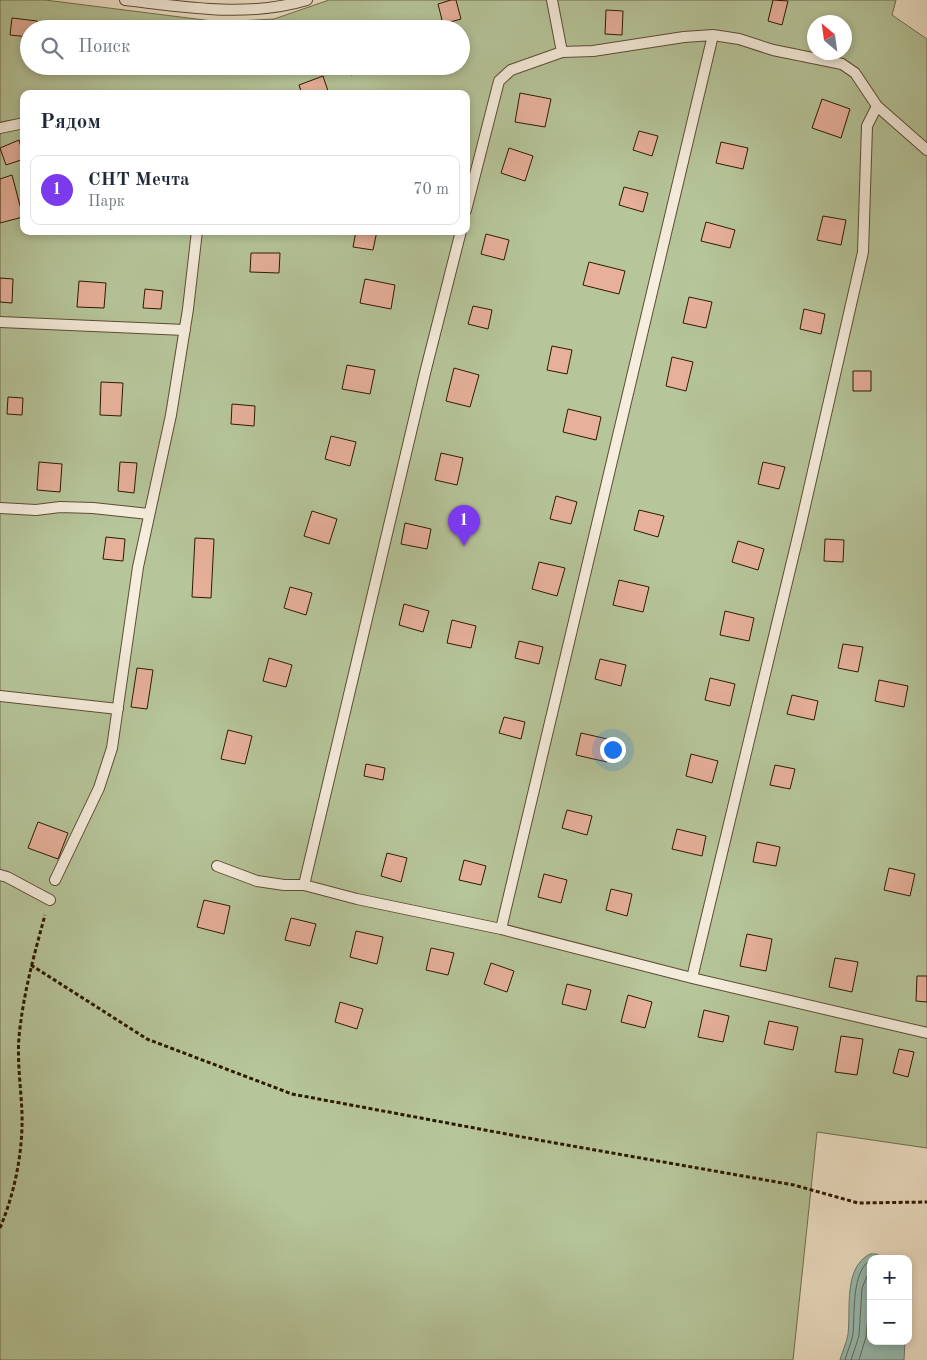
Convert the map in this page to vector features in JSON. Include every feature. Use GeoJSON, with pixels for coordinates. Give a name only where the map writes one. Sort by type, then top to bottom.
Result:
{"type":"FeatureCollection","features":[{"type":"Feature","properties":{"kind":"lane"},"geometry":{"type":"LineString","coordinates":[[125,0],[243,10],[273,9],[307,0]]}},
{"type":"Feature","properties":{"kind":"lane"},"geometry":{"type":"LineString","coordinates":[[552,0],[562,52]]}},
{"type":"Feature","properties":{"kind":"lane"},"geometry":{"type":"LineString","coordinates":[[501,929],[713,35]]}},
{"type":"Feature","properties":{"kind":"lane"},"geometry":{"type":"LineString","coordinates":[[470,194],[499,81],[510,70],[562,52],[593,51],[684,37],[713,35],[739,39],[781,52],[842,64],[855,73],[877,106],[927,150]]}},
{"type":"Feature","properties":{"kind":"lane"},"geometry":{"type":"LineString","coordinates":[[692,978],[800,528],[863,252],[867,126],[877,106]]}},
{"type":"Feature","properties":{"kind":"lane"},"geometry":{"type":"LineString","coordinates":[[0,128],[20,123]]}},
{"type":"Feature","properties":{"kind":"lane"},"geometry":{"type":"LineString","coordinates":[[55,880],[99,788],[112,748],[138,567],[170,415],[185,330],[197,235]]}},
{"type":"Feature","properties":{"kind":"lane"},"geometry":{"type":"LineString","coordinates":[[304,885],[425,373],[460,235]]}},
{"type":"Feature","properties":{"kind":"lane"},"geometry":{"type":"LineString","coordinates":[[0,322],[185,330]]}},
{"type":"Feature","properties":{"kind":"lane"},"geometry":{"type":"LineString","coordinates":[[0,508],[36,510],[60,507],[93,508],[149,514]]}},
{"type":"Feature","properties":{"kind":"lane"},"geometry":{"type":"LineString","coordinates":[[0,696],[118,709]]}},
{"type":"Feature","properties":{"kind":"lane"},"geometry":{"type":"LineString","coordinates":[[218,866],[257,880],[284,885],[304,885],[356,899],[501,929],[692,978],[927,1033]]}},
{"type":"Feature","properties":{"kind":"lane"},"geometry":{"type":"LineString","coordinates":[[0,875],[50,900]]}},
{"type":"Feature","properties":{"kind":"path"},"geometry":{"type":"LineString","coordinates":[[0,1228],[10,1205],[17,1171],[22,1116],[19,1039],[31,965],[50,900]]}},
{"type":"Feature","properties":{"kind":"path"},"geometry":{"type":"LineString","coordinates":[[31,965],[147,1039],[292,1094],[534,1140],[794,1185],[858,1203],[927,1202]]}},
{"type":"Feature","properties":{"kind":"green space"},"geometry":{"type":"Polygon","coordinates":[[[0,0],[45,0],[204,20],[20,20],[20,75],[470,75],[470,20],[256,20],[274,19],[329,0],[896,0],[892,15],[927,39],[927,1148],[817,1132],[793,1360],[0,1360],[0,0]]]}},
{"type":"Feature","properties":{"kind":"water"},"geometry":{"type":"Polygon","coordinates":[[[867,1256],[867,1345],[905,1345],[904,1360],[840,1360],[848,1334],[852,1279],[861,1260],[867,1256]]]}},
{"type":"Feature","properties":{"kind":"building"},"geometry":{"type":"Polygon","coordinates":[[[456,0],[461,19],[442,20],[438,4],[456,0]]]}},
{"type":"Feature","properties":{"kind":"building"},"geometry":{"type":"Polygon","coordinates":[[[773,0],[788,1],[782,25],[768,21],[773,0]]]}},
{"type":"Feature","properties":{"kind":"building"},"geometry":{"type":"Polygon","coordinates":[[[606,10],[623,11],[622,35],[605,34],[606,10]]]}},
{"type":"Feature","properties":{"kind":"building"},"geometry":{"type":"Polygon","coordinates":[[[12,18],[29,20],[20,20],[20,36],[10,35],[12,18]]]}},
{"type":"Feature","properties":{"kind":"building"},"geometry":{"type":"Polygon","coordinates":[[[323,76],[328,90],[301,90],[299,85],[323,76]]]}},
{"type":"Feature","properties":{"kind":"building"},"geometry":{"type":"Polygon","coordinates":[[[520,93],[551,99],[545,127],[515,122],[520,93]]]}},
{"type":"Feature","properties":{"kind":"building"},"geometry":{"type":"Polygon","coordinates":[[[822,99],[850,109],[841,138],[812,128],[822,99]]]}},
{"type":"Feature","properties":{"kind":"building"},"geometry":{"type":"Polygon","coordinates":[[[639,131],[658,136],[652,156],[633,150],[639,131]]]}},
{"type":"Feature","properties":{"kind":"building"},"geometry":{"type":"Polygon","coordinates":[[[19,140],[20,160],[6,165],[0,148],[19,140]]]}},
{"type":"Feature","properties":{"kind":"building"},"geometry":{"type":"Polygon","coordinates":[[[721,142],[748,148],[743,169],[716,163],[721,142]]]}},
{"type":"Feature","properties":{"kind":"building"},"geometry":{"type":"Polygon","coordinates":[[[509,148],[533,156],[525,181],[501,173],[509,148]]]}},
{"type":"Feature","properties":{"kind":"building"},"geometry":{"type":"Polygon","coordinates":[[[12,175],[20,206],[20,218],[0,223],[0,179],[12,175]]]}},
{"type":"Feature","properties":{"kind":"building"},"geometry":{"type":"Polygon","coordinates":[[[624,187],[648,193],[643,212],[619,205],[624,187]]]}},
{"type":"Feature","properties":{"kind":"building"},"geometry":{"type":"Polygon","coordinates":[[[823,216],[846,220],[841,245],[817,240],[823,216]]]}},
{"type":"Feature","properties":{"kind":"building"},"geometry":{"type":"Polygon","coordinates":[[[706,222],[735,230],[730,248],[701,241],[706,222]]]}},
{"type":"Feature","properties":{"kind":"building"},"geometry":{"type":"Polygon","coordinates":[[[486,234],[509,240],[504,260],[481,254],[486,234]]]}},
{"type":"Feature","properties":{"kind":"building"},"geometry":{"type":"Polygon","coordinates":[[[355,235],[376,235],[373,250],[353,247],[355,235]]]}},
{"type":"Feature","properties":{"kind":"building"},"geometry":{"type":"Polygon","coordinates":[[[251,253],[280,253],[279,273],[250,272],[251,253]]]}},
{"type":"Feature","properties":{"kind":"building"},"geometry":{"type":"Polygon","coordinates":[[[589,262],[625,271],[619,294],[583,285],[589,262]]]}},
{"type":"Feature","properties":{"kind":"building"},"geometry":{"type":"Polygon","coordinates":[[[0,278],[13,279],[12,303],[0,302],[0,278]]]}},
{"type":"Feature","properties":{"kind":"building"},"geometry":{"type":"Polygon","coordinates":[[[365,279],[395,285],[391,309],[360,303],[365,279]]]}},
{"type":"Feature","properties":{"kind":"building"},"geometry":{"type":"Polygon","coordinates":[[[79,281],[106,283],[104,308],[77,307],[79,281]]]}},
{"type":"Feature","properties":{"kind":"building"},"geometry":{"type":"Polygon","coordinates":[[[145,289],[163,291],[161,309],[143,308],[145,289]]]}},
{"type":"Feature","properties":{"kind":"building"},"geometry":{"type":"Polygon","coordinates":[[[689,297],[712,302],[706,328],[683,323],[689,297]]]}},
{"type":"Feature","properties":{"kind":"building"},"geometry":{"type":"Polygon","coordinates":[[[473,306],[492,310],[488,329],[468,324],[473,306]]]}},
{"type":"Feature","properties":{"kind":"building"},"geometry":{"type":"Polygon","coordinates":[[[804,309],[825,314],[821,334],[800,329],[804,309]]]}},
{"type":"Feature","properties":{"kind":"building"},"geometry":{"type":"Polygon","coordinates":[[[552,346],[572,350],[567,374],[547,370],[552,346]]]}},
{"type":"Feature","properties":{"kind":"building"},"geometry":{"type":"Polygon","coordinates":[[[672,357],[693,362],[686,391],[666,386],[672,357]]]}},
{"type":"Feature","properties":{"kind":"building"},"geometry":{"type":"Polygon","coordinates":[[[347,365],[375,370],[370,394],[342,389],[347,365]]]}},
{"type":"Feature","properties":{"kind":"building"},"geometry":{"type":"Polygon","coordinates":[[[454,368],[479,375],[470,407],[446,401],[454,368]]]}},
{"type":"Feature","properties":{"kind":"building"},"geometry":{"type":"Polygon","coordinates":[[[853,371],[871,371],[871,391],[853,391],[853,371]]]}},
{"type":"Feature","properties":{"kind":"building"},"geometry":{"type":"Polygon","coordinates":[[[101,382],[123,383],[121,416],[100,415],[101,382]]]}},
{"type":"Feature","properties":{"kind":"building"},"geometry":{"type":"Polygon","coordinates":[[[8,397],[23,398],[22,415],[7,414],[8,397]]]}},
{"type":"Feature","properties":{"kind":"building"},"geometry":{"type":"Polygon","coordinates":[[[232,404],[255,406],[254,426],[231,424],[232,404]]]}},
{"type":"Feature","properties":{"kind":"building"},"geometry":{"type":"Polygon","coordinates":[[[568,409],[601,417],[596,440],[563,432],[568,409]]]}},
{"type":"Feature","properties":{"kind":"building"},"geometry":{"type":"Polygon","coordinates":[[[331,436],[356,442],[350,466],[325,459],[331,436]]]}},
{"type":"Feature","properties":{"kind":"building"},"geometry":{"type":"Polygon","coordinates":[[[441,453],[463,458],[457,485],[435,480],[441,453]]]}},
{"type":"Feature","properties":{"kind":"building"},"geometry":{"type":"Polygon","coordinates":[[[39,462],[62,464],[60,492],[37,490],[39,462]]]}},
{"type":"Feature","properties":{"kind":"building"},"geometry":{"type":"Polygon","coordinates":[[[120,462],[137,463],[134,493],[118,491],[120,462]]]}},
{"type":"Feature","properties":{"kind":"building"},"geometry":{"type":"Polygon","coordinates":[[[763,462],[785,467],[779,489],[758,484],[763,462]]]}},
{"type":"Feature","properties":{"kind":"building"},"geometry":{"type":"Polygon","coordinates":[[[556,496],[577,502],[571,524],[550,519],[556,496]]]}},
{"type":"Feature","properties":{"kind":"building"},"geometry":{"type":"Polygon","coordinates":[[[639,510],[664,516],[658,537],[634,530],[639,510]]]}},
{"type":"Feature","properties":{"kind":"building"},"geometry":{"type":"Polygon","coordinates":[[[312,511],[337,519],[329,544],[304,536],[312,511]]]}},
{"type":"Feature","properties":{"kind":"building"},"geometry":{"type":"Polygon","coordinates":[[[405,523],[431,529],[427,549],[401,544],[405,523]]]}},
{"type":"Feature","properties":{"kind":"building"},"geometry":{"type":"Polygon","coordinates":[[[106,537],[125,539],[123,561],[103,559],[106,537]]]}},
{"type":"Feature","properties":{"kind":"building"},"geometry":{"type":"Polygon","coordinates":[[[195,538],[214,539],[211,598],[192,597],[195,538]]]}},
{"type":"Feature","properties":{"kind":"building"},"geometry":{"type":"Polygon","coordinates":[[[825,539],[844,540],[843,562],[824,561],[825,539]]]}},
{"type":"Feature","properties":{"kind":"building"},"geometry":{"type":"Polygon","coordinates":[[[738,541],[764,549],[758,570],[732,562],[738,541]]]}},
{"type":"Feature","properties":{"kind":"building"},"geometry":{"type":"Polygon","coordinates":[[[539,562],[565,568],[557,596],[532,589],[539,562]]]}},
{"type":"Feature","properties":{"kind":"building"},"geometry":{"type":"Polygon","coordinates":[[[619,580],[649,587],[643,612],[613,605],[619,580]]]}},
{"type":"Feature","properties":{"kind":"building"},"geometry":{"type":"Polygon","coordinates":[[[290,587],[312,593],[306,615],[284,608],[290,587]]]}},
{"type":"Feature","properties":{"kind":"building"},"geometry":{"type":"Polygon","coordinates":[[[404,604],[429,611],[423,632],[399,625],[404,604]]]}},
{"type":"Feature","properties":{"kind":"building"},"geometry":{"type":"Polygon","coordinates":[[[725,611],[754,618],[749,641],[720,635],[725,611]]]}},
{"type":"Feature","properties":{"kind":"building"},"geometry":{"type":"Polygon","coordinates":[[[452,620],[476,626],[471,648],[447,643],[452,620]]]}},
{"type":"Feature","properties":{"kind":"building"},"geometry":{"type":"Polygon","coordinates":[[[519,641],[543,647],[539,664],[515,658],[519,641]]]}},
{"type":"Feature","properties":{"kind":"building"},"geometry":{"type":"Polygon","coordinates":[[[843,644],[863,647],[858,672],[838,668],[843,644]]]}},
{"type":"Feature","properties":{"kind":"building"},"geometry":{"type":"Polygon","coordinates":[[[269,658],[292,665],[286,687],[263,681],[269,658]]]}},
{"type":"Feature","properties":{"kind":"building"},"geometry":{"type":"Polygon","coordinates":[[[600,659],[626,665],[621,686],[595,679],[600,659]]]}},
{"type":"Feature","properties":{"kind":"building"},"geometry":{"type":"Polygon","coordinates":[[[137,668],[153,670],[147,709],[131,707],[137,668]]]}},
{"type":"Feature","properties":{"kind":"building"},"geometry":{"type":"Polygon","coordinates":[[[710,678],[735,684],[730,706],[705,700],[710,678]]]}},
{"type":"Feature","properties":{"kind":"building"},"geometry":{"type":"Polygon","coordinates":[[[879,680],[908,686],[904,707],[875,701],[879,680]]]}},
{"type":"Feature","properties":{"kind":"building"},"geometry":{"type":"Polygon","coordinates":[[[792,695],[818,701],[814,720],[787,714],[792,695]]]}},
{"type":"Feature","properties":{"kind":"building"},"geometry":{"type":"Polygon","coordinates":[[[504,717],[525,722],[521,739],[499,733],[504,717]]]}},
{"type":"Feature","properties":{"kind":"building"},"geometry":{"type":"Polygon","coordinates":[[[228,730],[252,736],[245,764],[221,759],[228,730]]]}},
{"type":"Feature","properties":{"kind":"building"},"geometry":{"type":"Polygon","coordinates":[[[581,733],[612,740],[607,762],[576,755],[581,733]]]}},
{"type":"Feature","properties":{"kind":"building"},"geometry":{"type":"Polygon","coordinates":[[[691,754],[718,761],[712,783],[686,776],[691,754]]]}},
{"type":"Feature","properties":{"kind":"building"},"geometry":{"type":"Polygon","coordinates":[[[366,764],[385,768],[383,780],[364,776],[366,764]]]}},
{"type":"Feature","properties":{"kind":"building"},"geometry":{"type":"Polygon","coordinates":[[[775,765],[795,769],[790,789],[770,785],[775,765]]]}},
{"type":"Feature","properties":{"kind":"building"},"geometry":{"type":"Polygon","coordinates":[[[567,810],[592,816],[587,835],[562,828],[567,810]]]}},
{"type":"Feature","properties":{"kind":"building"},"geometry":{"type":"Polygon","coordinates":[[[38,822],[68,833],[58,859],[28,848],[38,822]]]}},
{"type":"Feature","properties":{"kind":"building"},"geometry":{"type":"Polygon","coordinates":[[[677,829],[706,836],[702,856],[672,849],[677,829]]]}},
{"type":"Feature","properties":{"kind":"building"},"geometry":{"type":"Polygon","coordinates":[[[757,842],[780,847],[776,866],[753,862],[757,842]]]}},
{"type":"Feature","properties":{"kind":"building"},"geometry":{"type":"Polygon","coordinates":[[[387,853],[407,858],[401,882],[381,876],[387,853]]]}},
{"type":"Feature","properties":{"kind":"building"},"geometry":{"type":"Polygon","coordinates":[[[464,860],[486,866],[481,885],[459,880],[464,860]]]}},
{"type":"Feature","properties":{"kind":"building"},"geometry":{"type":"Polygon","coordinates":[[[889,868],[915,874],[910,896],[884,890],[889,868]]]}},
{"type":"Feature","properties":{"kind":"building"},"geometry":{"type":"Polygon","coordinates":[[[544,874],[567,880],[561,903],[538,897],[544,874]]]}},
{"type":"Feature","properties":{"kind":"building"},"geometry":{"type":"Polygon","coordinates":[[[611,889],[632,894],[627,916],[606,910],[611,889]]]}},
{"type":"Feature","properties":{"kind":"building"},"geometry":{"type":"Polygon","coordinates":[[[204,900],[230,906],[224,934],[197,927],[204,900]]]}},
{"type":"Feature","properties":{"kind":"building"},"geometry":{"type":"Polygon","coordinates":[[[291,918],[316,924],[310,946],[285,940],[291,918]]]}},
{"type":"Feature","properties":{"kind":"building"},"geometry":{"type":"Polygon","coordinates":[[[356,931],[383,937],[377,964],[350,957],[356,931]]]}},
{"type":"Feature","properties":{"kind":"building"},"geometry":{"type":"Polygon","coordinates":[[[747,934],[772,939],[766,971],[740,966],[747,934]]]}},
{"type":"Feature","properties":{"kind":"building"},"geometry":{"type":"Polygon","coordinates":[[[431,948],[454,953],[448,975],[426,970],[431,948]]]}},
{"type":"Feature","properties":{"kind":"building"},"geometry":{"type":"Polygon","coordinates":[[[835,958],[858,962],[852,992],[829,987],[835,958]]]}},
{"type":"Feature","properties":{"kind":"building"},"geometry":{"type":"Polygon","coordinates":[[[491,963],[514,971],[507,992],[484,984],[491,963]]]}},
{"type":"Feature","properties":{"kind":"building"},"geometry":{"type":"Polygon","coordinates":[[[917,976],[927,976],[927,1002],[916,1001],[917,976]]]}},
{"type":"Feature","properties":{"kind":"building"},"geometry":{"type":"Polygon","coordinates":[[[567,984],[591,990],[586,1010],[562,1004],[567,984]]]}},
{"type":"Feature","properties":{"kind":"building"},"geometry":{"type":"Polygon","coordinates":[[[628,995],[652,1002],[645,1028],[621,1022],[628,995]]]}},
{"type":"Feature","properties":{"kind":"building"},"geometry":{"type":"Polygon","coordinates":[[[340,1002],[363,1009],[357,1029],[335,1022],[340,1002]]]}},
{"type":"Feature","properties":{"kind":"building"},"geometry":{"type":"Polygon","coordinates":[[[704,1010],[729,1016],[723,1042],[698,1037],[704,1010]]]}},
{"type":"Feature","properties":{"kind":"building"},"geometry":{"type":"Polygon","coordinates":[[[769,1021],[798,1027],[793,1050],[764,1044],[769,1021]]]}},
{"type":"Feature","properties":{"kind":"building"},"geometry":{"type":"Polygon","coordinates":[[[841,1036],[863,1039],[857,1075],[835,1072],[841,1036]]]}},
{"type":"Feature","properties":{"kind":"building"},"geometry":{"type":"Polygon","coordinates":[[[899,1049],[914,1052],[908,1077],[893,1073],[899,1049]]]}},
{"type":"Feature","properties":{"kind":"place","name":"СНТ Мечта"},"geometry":{"type":"Point","coordinates":[464,546]}}]}
